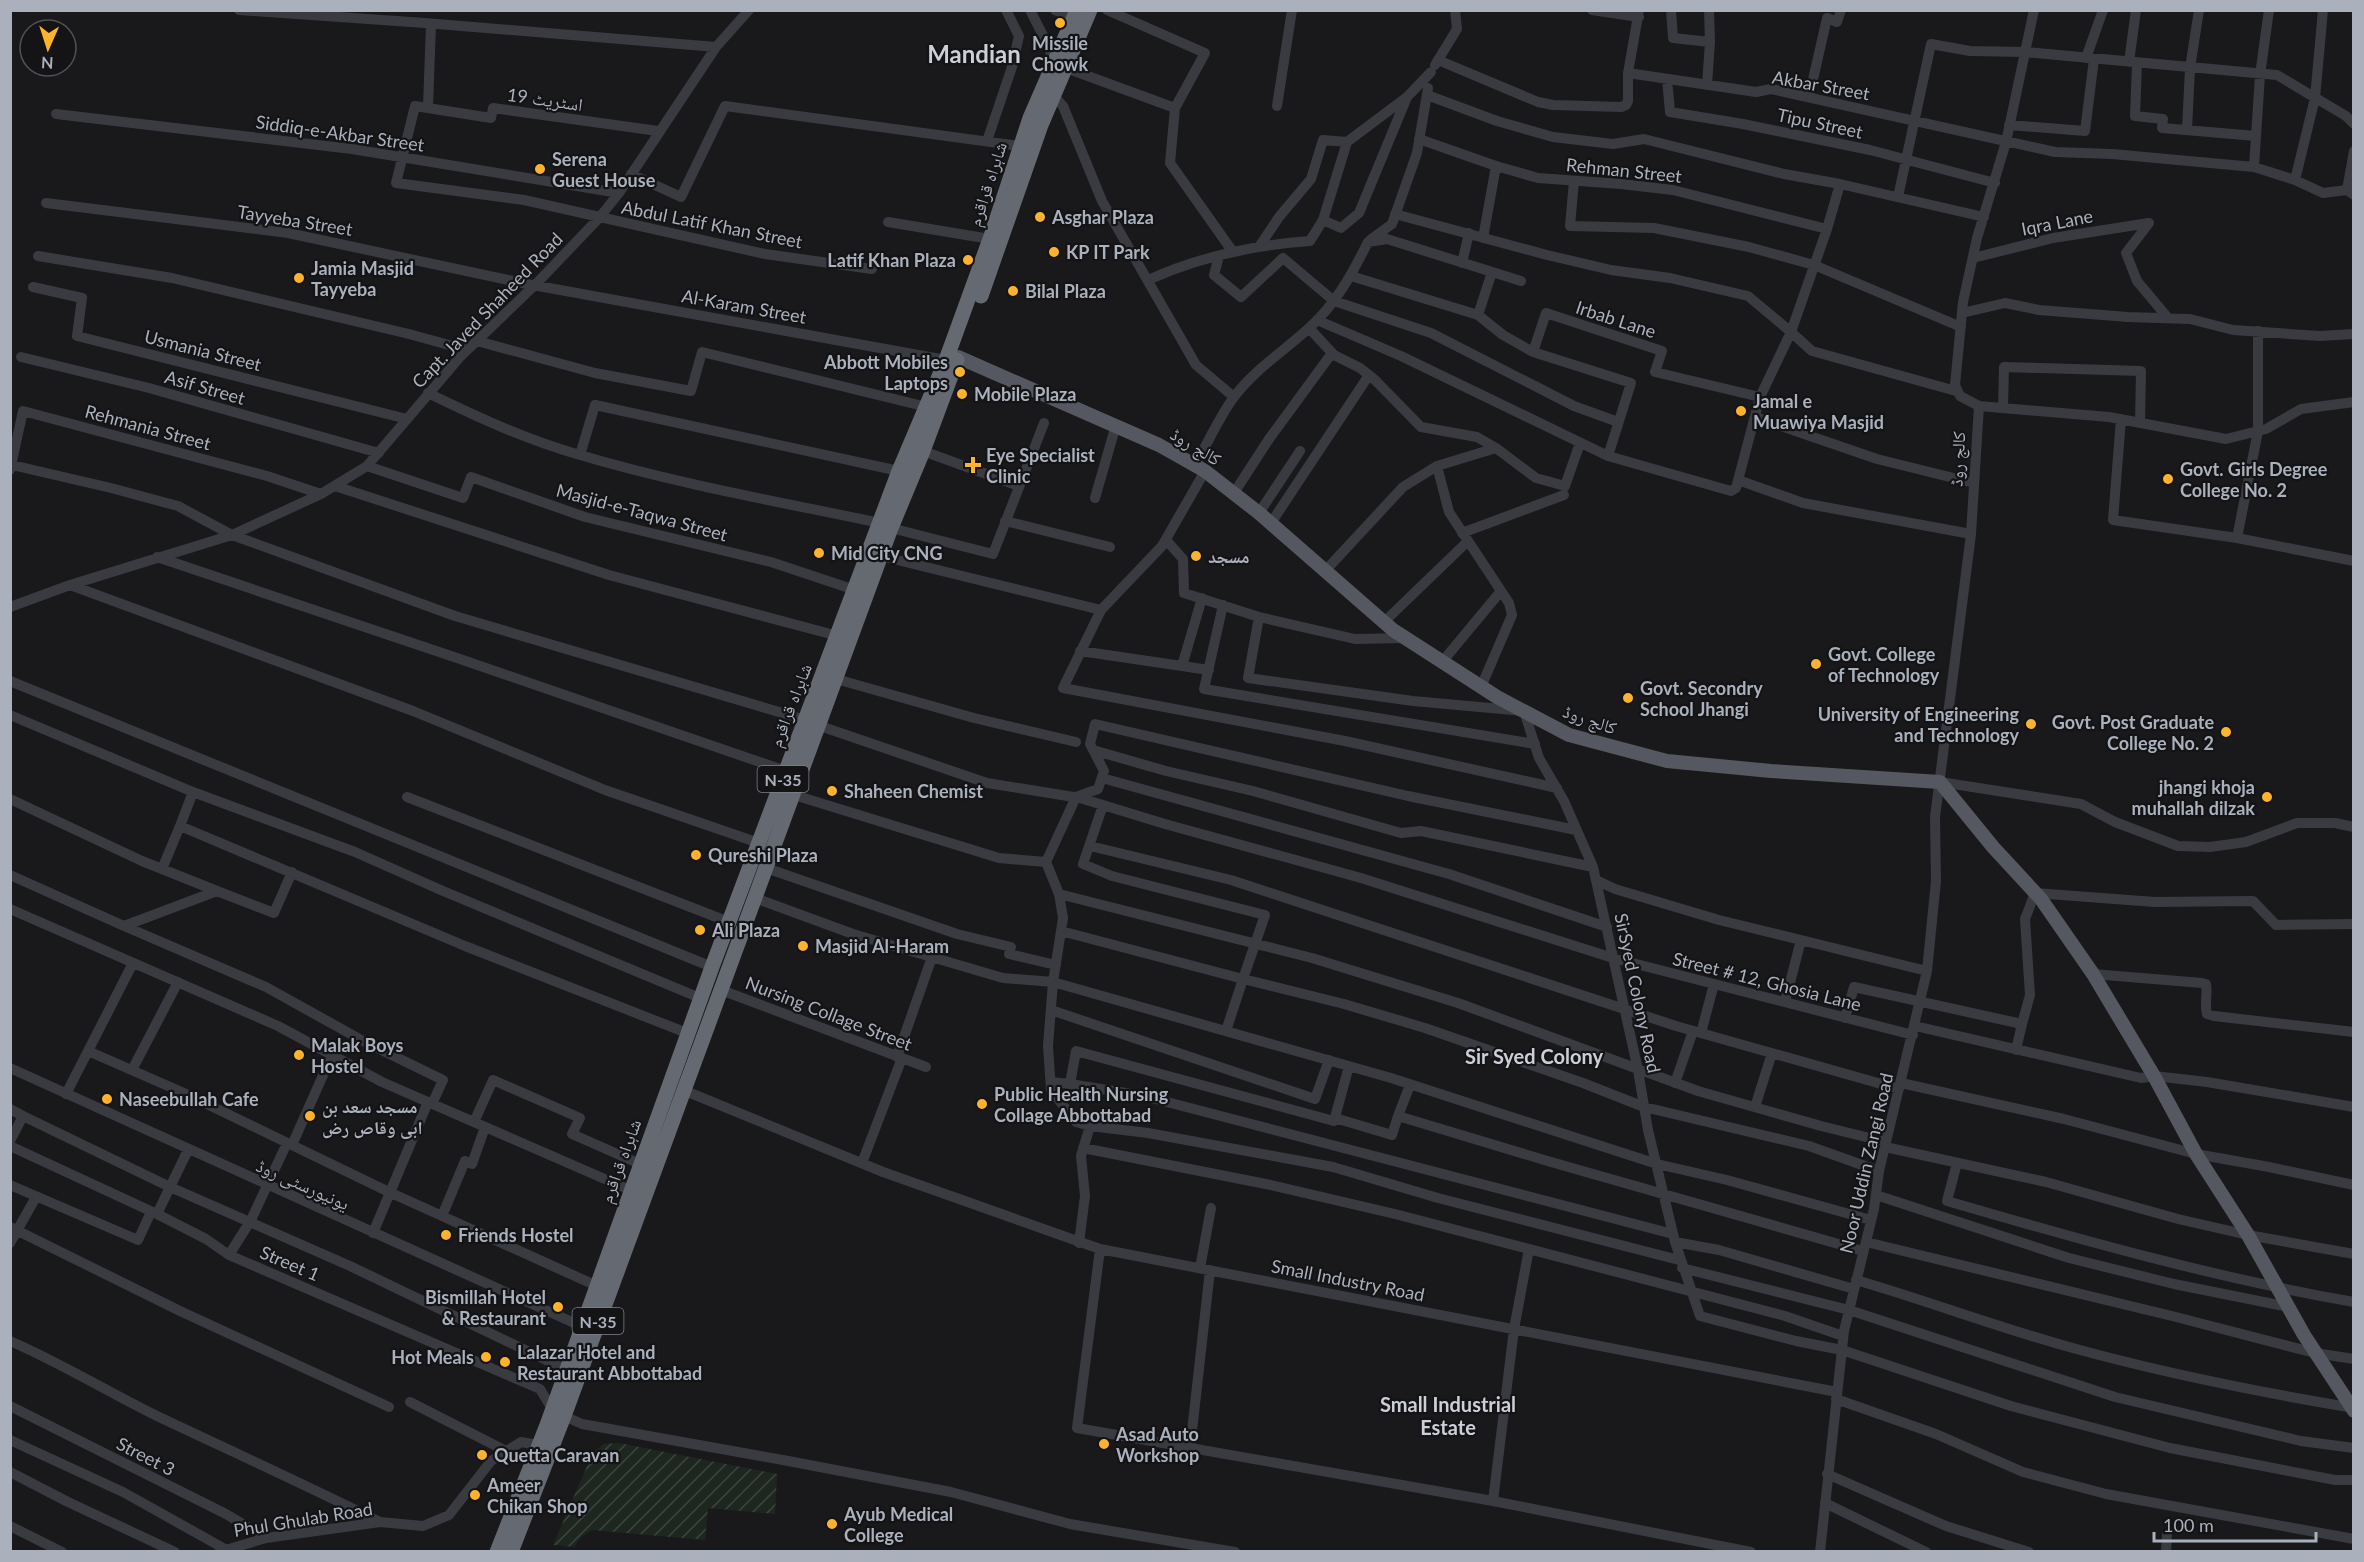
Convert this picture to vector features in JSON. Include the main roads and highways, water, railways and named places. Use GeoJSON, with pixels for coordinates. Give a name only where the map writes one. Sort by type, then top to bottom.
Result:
{"type":"FeatureCollection","features":[{"type":"Feature","properties":{"kind":"highway","name":"شاہراہ قراقرم"},"geometry":{"type":"LineString","coordinates":[[511,1551],[558,1412],[794,795],[838,636],[855,590],[923,451],[1020,146],[1090,10]]}},
{"type":"Feature","properties":{"kind":"highway","name":"شاہراہ قراقرم"},"geometry":{"type":"LineString","coordinates":[[497,1551],[538,1445],[558,1412],[567,1370],[630,1190],[786,771],[836,679],[881,556],[885,525],[899,471],[927,407],[952,358],[1054,96],[1058,69],[1076,14]]}},
{"type":"Feature","properties":{"kind":"highway"},"geometry":{"type":"LineString","coordinates":[[669,1084],[683,1090]]}},
{"type":"Feature","properties":{"kind":"main road","name":"کالج روڈ"},"geometry":{"type":"LineString","coordinates":[[952,358],[1116,425],[1200,468],[1259,513],[1384,622],[1406,638],[1481,687],[1569,735],[1667,761],[1940,782],[1986,839],[2035,893],[2094,974],[2154,1076],[2196,1154],[2248,1235],[2315,1353],[2353,1409]]}},
{"type":"Feature","properties":{"kind":"place","name":"Missile Chowk"},"geometry":{"type":"Point","coordinates":[1060,23]}},
{"type":"Feature","properties":{"kind":"place","name":"Serena Guest House"},"geometry":{"type":"Point","coordinates":[540,169]}},
{"type":"Feature","properties":{"kind":"place","name":"Asghar Plaza"},"geometry":{"type":"Point","coordinates":[1040,217]}},
{"type":"Feature","properties":{"kind":"place","name":"KP IT Park"},"geometry":{"type":"Point","coordinates":[1054,252]}},
{"type":"Feature","properties":{"kind":"place","name":"Latif Khan Plaza"},"geometry":{"type":"Point","coordinates":[968,260]}},
{"type":"Feature","properties":{"kind":"place","name":"Jamia Masjid Tayyeba"},"geometry":{"type":"Point","coordinates":[299,278]}},
{"type":"Feature","properties":{"kind":"place","name":"Bilal Plaza"},"geometry":{"type":"Point","coordinates":[1013,291]}},
{"type":"Feature","properties":{"kind":"place","name":"Abbott Mobiles Laptops"},"geometry":{"type":"Point","coordinates":[960,372]}},
{"type":"Feature","properties":{"kind":"place","name":"Mobile Plaza"},"geometry":{"type":"Point","coordinates":[962,394]}},
{"type":"Feature","properties":{"kind":"place","name":"Jamal e Muawiya Masjid"},"geometry":{"type":"Point","coordinates":[1741,411]}},
{"type":"Feature","properties":{"kind":"place","name":"Eye Specialist Clinic"},"geometry":{"type":"Point","coordinates":[973,465]}},
{"type":"Feature","properties":{"kind":"place","name":"Govt. Girls Degree College No. 2"},"geometry":{"type":"Point","coordinates":[2168,479]}},
{"type":"Feature","properties":{"kind":"place","name":"Mid City CNG"},"geometry":{"type":"Point","coordinates":[819,553]}},
{"type":"Feature","properties":{"kind":"place","name":"مسجد"},"geometry":{"type":"Point","coordinates":[1196,556]}},
{"type":"Feature","properties":{"kind":"place","name":"Govt. College of Technology"},"geometry":{"type":"Point","coordinates":[1816,664]}},
{"type":"Feature","properties":{"kind":"place","name":"Govt. Secondry School Jhangi"},"geometry":{"type":"Point","coordinates":[1628,698]}},
{"type":"Feature","properties":{"kind":"place","name":"University of Engineering and Technology"},"geometry":{"type":"Point","coordinates":[2031,724]}},
{"type":"Feature","properties":{"kind":"place","name":"Govt. Post Graduate College No. 2"},"geometry":{"type":"Point","coordinates":[2226,732]}},
{"type":"Feature","properties":{"kind":"place","name":"Shaheen Chemist"},"geometry":{"type":"Point","coordinates":[832,791]}},
{"type":"Feature","properties":{"kind":"place","name":"jhangi khoja muhallah dilzak"},"geometry":{"type":"Point","coordinates":[2267,797]}},
{"type":"Feature","properties":{"kind":"place","name":"Qureshi Plaza"},"geometry":{"type":"Point","coordinates":[696,855]}},
{"type":"Feature","properties":{"kind":"place","name":"Ali Plaza"},"geometry":{"type":"Point","coordinates":[700,930]}},
{"type":"Feature","properties":{"kind":"place","name":"Masjid Al-Haram"},"geometry":{"type":"Point","coordinates":[803,946]}},
{"type":"Feature","properties":{"kind":"place","name":"Malak Boys Hostel"},"geometry":{"type":"Point","coordinates":[299,1055]}},
{"type":"Feature","properties":{"kind":"place","name":"Naseebullah Cafe"},"geometry":{"type":"Point","coordinates":[107,1099]}},
{"type":"Feature","properties":{"kind":"place","name":"Public Health Nursing Collage Abbottabad"},"geometry":{"type":"Point","coordinates":[982,1104]}},
{"type":"Feature","properties":{"kind":"place","name":"مسجد سعد بن ابی وقاص رض"},"geometry":{"type":"Point","coordinates":[310,1116]}},
{"type":"Feature","properties":{"kind":"place","name":"Friends Hostel"},"geometry":{"type":"Point","coordinates":[446,1235]}},
{"type":"Feature","properties":{"kind":"place","name":"Bismillah Hotel & Restaurant"},"geometry":{"type":"Point","coordinates":[558,1307]}},
{"type":"Feature","properties":{"kind":"place","name":"Hot Meals"},"geometry":{"type":"Point","coordinates":[486,1357]}},
{"type":"Feature","properties":{"kind":"place","name":"Lalazar Hotel and Restaurant Abbottabad"},"geometry":{"type":"Point","coordinates":[505,1362]}},
{"type":"Feature","properties":{"kind":"place","name":"Asad Auto Workshop"},"geometry":{"type":"Point","coordinates":[1104,1444]}},
{"type":"Feature","properties":{"kind":"place","name":"Quetta Caravan"},"geometry":{"type":"Point","coordinates":[482,1455]}},
{"type":"Feature","properties":{"kind":"place","name":"Ameer Chikan Shop"},"geometry":{"type":"Point","coordinates":[475,1495]}},
{"type":"Feature","properties":{"kind":"place","name":"Ayub Medical College"},"geometry":{"type":"Point","coordinates":[832,1524]}},
{"type":"Feature","properties":{"kind":"district","name":"Mandian"},"geometry":{"type":"Point","coordinates":[974,53]}},
{"type":"Feature","properties":{"kind":"district","name":"Sir Syed Colony"},"geometry":{"type":"Point","coordinates":[1534,1056]}},
{"type":"Feature","properties":{"kind":"district","name":"Small Industrial Estate"},"geometry":{"type":"Point","coordinates":[1448,1416]}}]}
